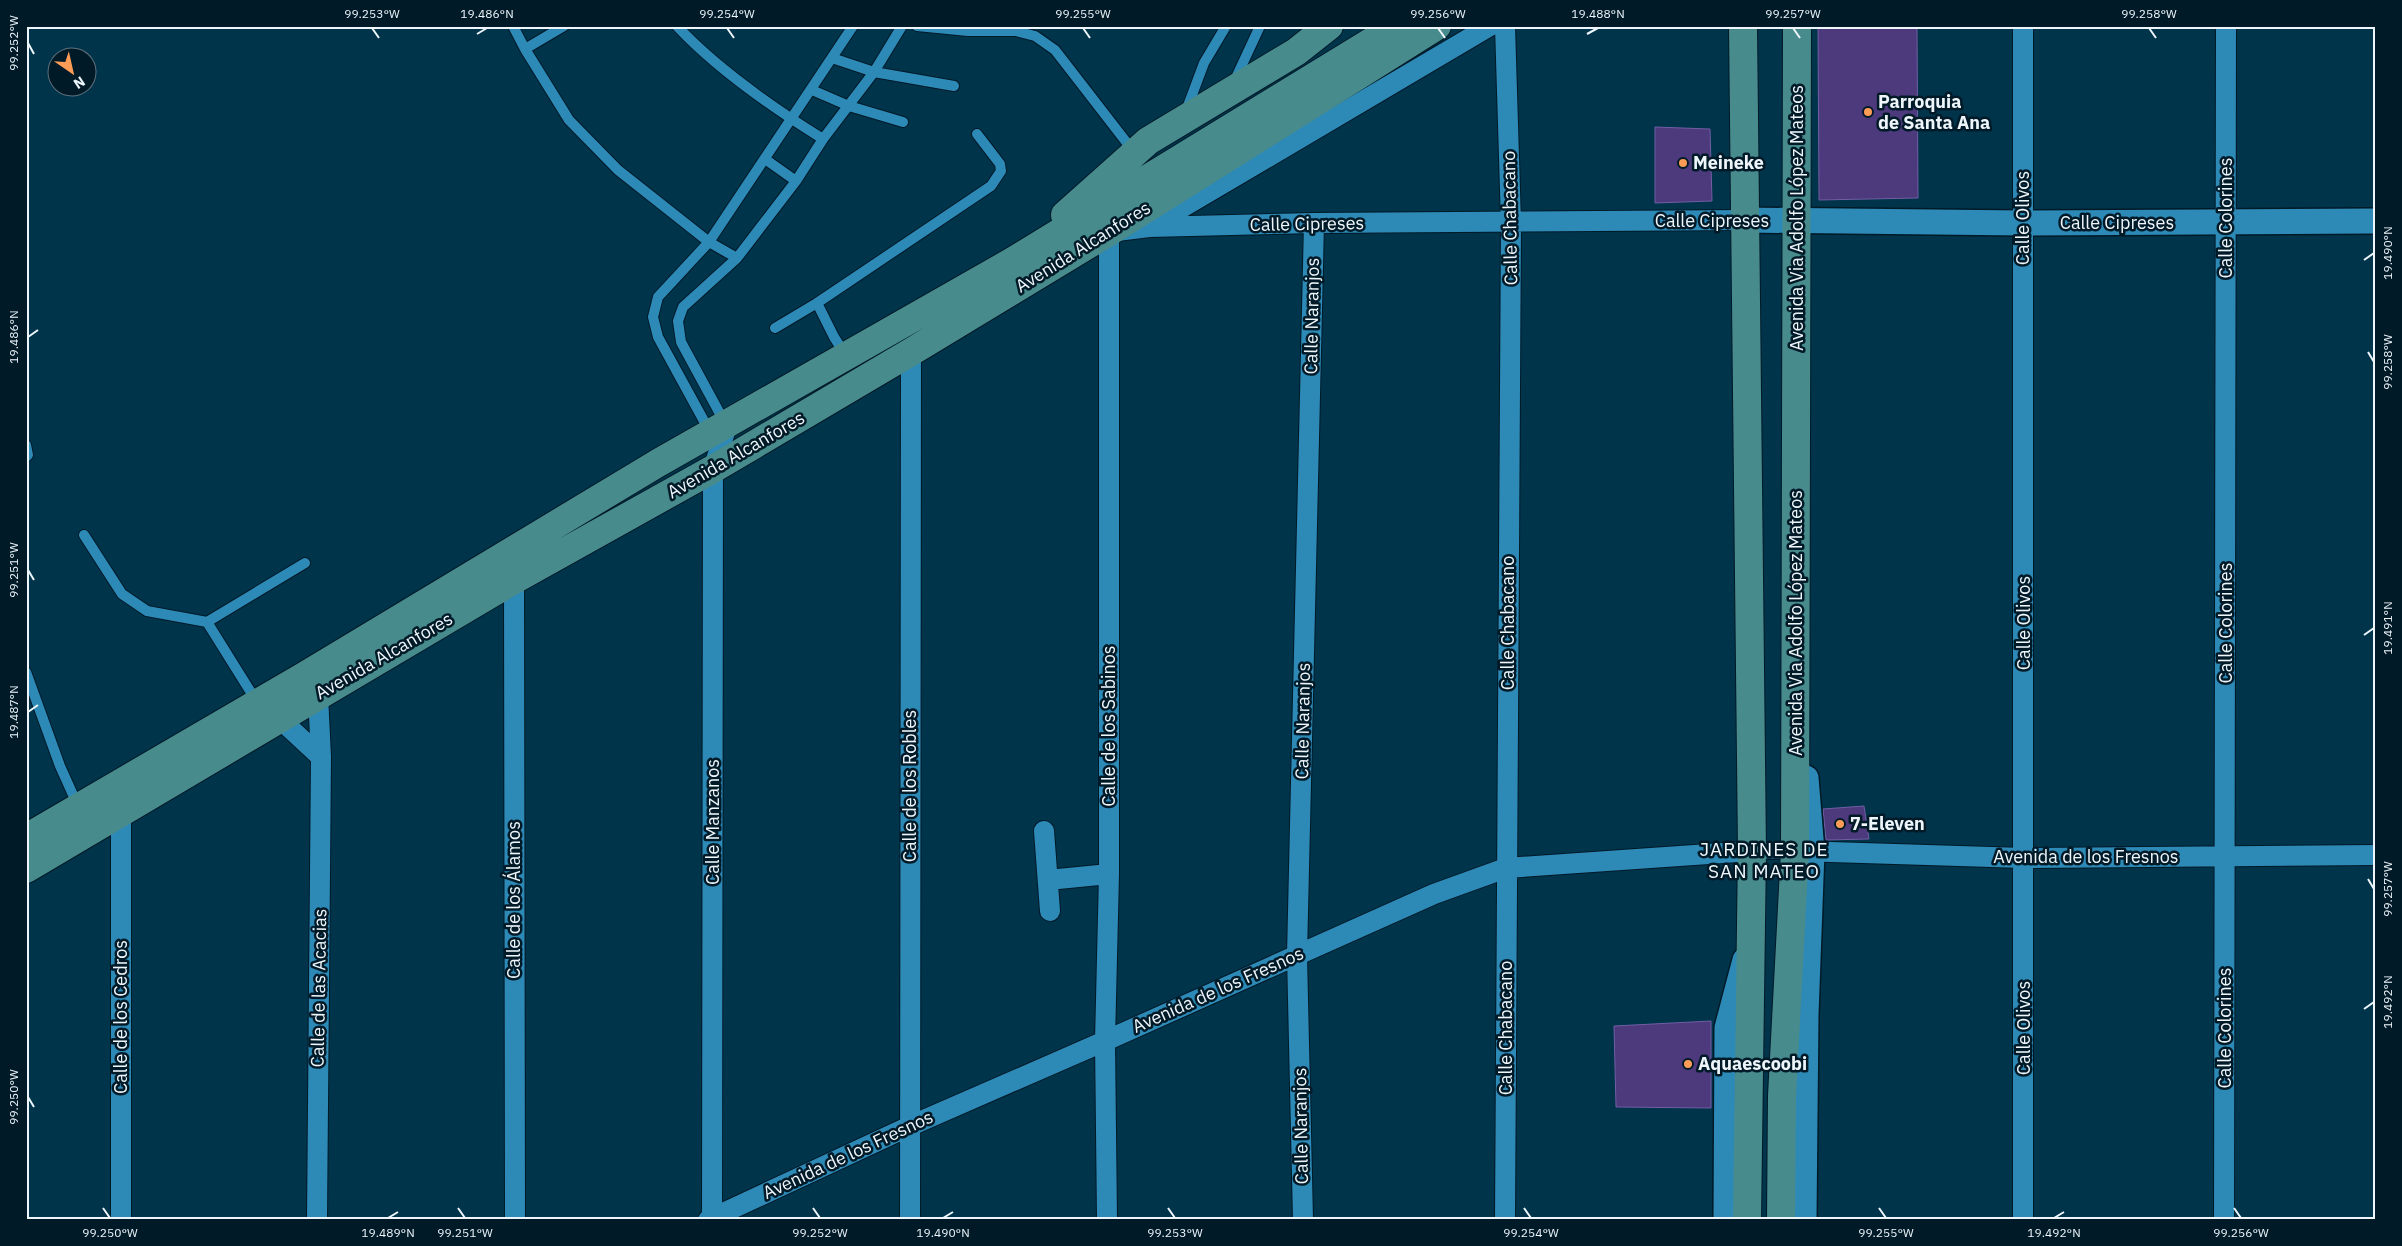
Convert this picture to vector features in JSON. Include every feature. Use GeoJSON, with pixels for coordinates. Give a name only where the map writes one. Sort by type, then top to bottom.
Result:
{"type":"FeatureCollection","features":[{"type":"Feature","properties":{"kind":"main road"},"geometry":{"type":"LineString","coordinates":[[1014,261],[1148,141],[1296,52],[1329,26]]}},
{"type":"Feature","properties":{"kind":"main road","name":"Avenida Alcanfores"},"geometry":{"type":"LineString","coordinates":[[26,838],[79,807],[268,706],[658,463],[1014,261],[1397,26]]}},
{"type":"Feature","properties":{"kind":"main road","name":"Avenida Alcanfores"},"geometry":{"type":"LineString","coordinates":[[26,869],[121,814],[268,706],[318,695],[514,580],[713,469],[1109,232],[1437,26]]}},
{"type":"Feature","properties":{"kind":"main road"},"geometry":{"type":"LineString","coordinates":[[1743,26],[1752,851],[1748,1220]]}},
{"type":"Feature","properties":{"kind":"main road","name":"Avenida Via Adolfo López Mateos"},"geometry":{"type":"LineString","coordinates":[[1781,1220],[1782,1096],[1804,851],[1796,661],[1797,26]]}},
{"type":"Feature","properties":{"kind":"street","name":"Avenida Alcanfores"},"geometry":{"type":"LineString","coordinates":[[1149,227],[1490,26]]}},
{"type":"Feature","properties":{"kind":"street","name":"Calle Chabacano"},"geometry":{"type":"LineString","coordinates":[[1505,26],[1511,223],[1505,1220]]}},
{"type":"Feature","properties":{"kind":"street","name":"Calle Olivos"},"geometry":{"type":"LineString","coordinates":[[2023,26],[2023,1220]]}},
{"type":"Feature","properties":{"kind":"street","name":"Calle Colorines"},"geometry":{"type":"LineString","coordinates":[[2224,1220],[2226,26]]}},
{"type":"Feature","properties":{"kind":"street","name":"Calle Cipreses"},"geometry":{"type":"LineString","coordinates":[[1109,232],[1149,227],[1314,223],[1744,220],[2024,223],[2376,221]]}},
{"type":"Feature","properties":{"kind":"street","name":"Calle Naranjos"},"geometry":{"type":"LineString","coordinates":[[1303,1220],[1297,955],[1314,223]]}},
{"type":"Feature","properties":{"kind":"street","name":"Calle de los Sabinos"},"geometry":{"type":"LineString","coordinates":[[1107,1220],[1105,1041],[1109,874],[1109,232]]}},
{"type":"Feature","properties":{"kind":"street","name":"Calle de los Robles"},"geometry":{"type":"LineString","coordinates":[[910,1220],[911,352]]}},
{"type":"Feature","properties":{"kind":"street","name":"Calle Manzanos"},"geometry":{"type":"LineString","coordinates":[[711,1219],[713,469],[719,430]]}},
{"type":"Feature","properties":{"kind":"street","name":"Calle de los Álamos"},"geometry":{"type":"LineString","coordinates":[[514,580],[515,1220]]}},
{"type":"Feature","properties":{"kind":"street","name":"Calle de las Acacias"},"geometry":{"type":"LineString","coordinates":[[317,1220],[321,757],[318,695]]}},
{"type":"Feature","properties":{"kind":"street"},"geometry":{"type":"LineString","coordinates":[[268,706],[321,757]]}},
{"type":"Feature","properties":{"kind":"street","name":"Calle de los Cedros"},"geometry":{"type":"LineString","coordinates":[[121,814],[121,1220]]}},
{"type":"Feature","properties":{"kind":"street"},"geometry":{"type":"LineString","coordinates":[[1044,831],[1050,910]]}},
{"type":"Feature","properties":{"kind":"street"},"geometry":{"type":"LineString","coordinates":[[1752,851],[1804,851],[1806,1014],[1804,1220]]}},
{"type":"Feature","properties":{"kind":"street","name":"Avenida de los Fresnos"},"geometry":{"type":"LineString","coordinates":[[711,1219],[910,1126],[1434,894],[1506,868],[1752,851]]}},
{"type":"Feature","properties":{"kind":"street","name":"Avenida de los Fresnos"},"geometry":{"type":"LineString","coordinates":[[1804,851],[2024,858],[2376,855]]}},
{"type":"Feature","properties":{"kind":"street"},"geometry":{"type":"LineString","coordinates":[[1048,880],[1109,874]]}},
{"type":"Feature","properties":{"kind":"street"},"geometry":{"type":"LineString","coordinates":[[1726,1220],[1727,1028],[1751,938]]}},
{"type":"Feature","properties":{"kind":"lane"},"geometry":{"type":"LineString","coordinates":[[513,26],[569,120],[618,170],[709,242],[737,258]]}},
{"type":"Feature","properties":{"kind":"lane"},"geometry":{"type":"LineString","coordinates":[[525,49],[564,26]]}},
{"type":"Feature","properties":{"kind":"lane"},"geometry":{"type":"LineString","coordinates":[[677,26],[716,62],[791,119],[823,139]]}},
{"type":"Feature","properties":{"kind":"lane"},"geometry":{"type":"LineString","coordinates":[[719,430],[671,362],[658,337],[652,317],[658,297],[709,242],[853,26]]}},
{"type":"Feature","properties":{"kind":"lane"},"geometry":{"type":"LineString","coordinates":[[719,430],[681,342],[678,321],[683,307],[737,258],[796,181],[823,139],[874,72],[902,26]]}},
{"type":"Feature","properties":{"kind":"lane"},"geometry":{"type":"LineString","coordinates":[[916,26],[968,31],[1016,31],[1035,36],[1055,50],[1134,153]]}},
{"type":"Feature","properties":{"kind":"lane"},"geometry":{"type":"LineString","coordinates":[[1184,118],[1204,63],[1226,26]]}},
{"type":"Feature","properties":{"kind":"lane"},"geometry":{"type":"LineString","coordinates":[[1230,91],[1260,26]]}},
{"type":"Feature","properties":{"kind":"lane"},"geometry":{"type":"LineString","coordinates":[[832,58],[874,72],[954,86]]}},
{"type":"Feature","properties":{"kind":"lane"},"geometry":{"type":"LineString","coordinates":[[812,90],[849,106],[903,122]]}},
{"type":"Feature","properties":{"kind":"lane"},"geometry":{"type":"LineString","coordinates":[[775,328],[817,303],[991,186],[1001,171],[1000,164],[977,134]]}},
{"type":"Feature","properties":{"kind":"lane"},"geometry":{"type":"LineString","coordinates":[[765,159],[796,181]]}},
{"type":"Feature","properties":{"kind":"lane"},"geometry":{"type":"LineString","coordinates":[[817,303],[834,337],[847,357]]}},
{"type":"Feature","properties":{"kind":"lane"},"geometry":{"type":"LineString","coordinates":[[671,362],[687,353]]}},
{"type":"Feature","properties":{"kind":"lane"},"geometry":{"type":"LineString","coordinates":[[26,445],[28,455],[26,457]]}},
{"type":"Feature","properties":{"kind":"lane"},"geometry":{"type":"LineString","coordinates":[[84,535],[122,594],[147,611],[207,622],[305,563]]}},
{"type":"Feature","properties":{"kind":"lane"},"geometry":{"type":"LineString","coordinates":[[207,622],[268,706]]}},
{"type":"Feature","properties":{"kind":"lane"},"geometry":{"type":"LineString","coordinates":[[26,672],[60,766],[79,807]]}},
{"type":"Feature","properties":{"kind":"building","name":"Parroquia de Santa Ana"},"geometry":{"type":"Polygon","coordinates":[[[1818,26],[1917,26],[1918,198],[1819,200],[1818,26]]]}},
{"type":"Feature","properties":{"kind":"building","name":"Meineke"},"geometry":{"type":"Polygon","coordinates":[[[1655,127],[1710,129],[1712,201],[1655,203],[1655,127]]]}},
{"type":"Feature","properties":{"kind":"building","name":"7-Eleven"},"geometry":{"type":"Polygon","coordinates":[[[1864,806],[1869,839],[1826,840],[1823,809],[1864,806]]]}},
{"type":"Feature","properties":{"kind":"building","name":"Aquaescoobi"},"geometry":{"type":"Polygon","coordinates":[[[1711,1021],[1711,1108],[1616,1107],[1614,1026],[1711,1021]]]}},
{"type":"Feature","properties":{"kind":"place","name":"Parroquia de Santa Ana"},"geometry":{"type":"Point","coordinates":[1868,112]}},
{"type":"Feature","properties":{"kind":"place","name":"Meineke"},"geometry":{"type":"Point","coordinates":[1683,163]}},
{"type":"Feature","properties":{"kind":"place","name":"7-Eleven"},"geometry":{"type":"Point","coordinates":[1840,824]}},
{"type":"Feature","properties":{"kind":"place","name":"Aquaescoobi"},"geometry":{"type":"Point","coordinates":[1688,1064]}},
{"type":"Feature","properties":{"kind":"district","name":"JARDINES DE SAN MATEO"},"geometry":{"type":"Point","coordinates":[1764,860]}}]}
